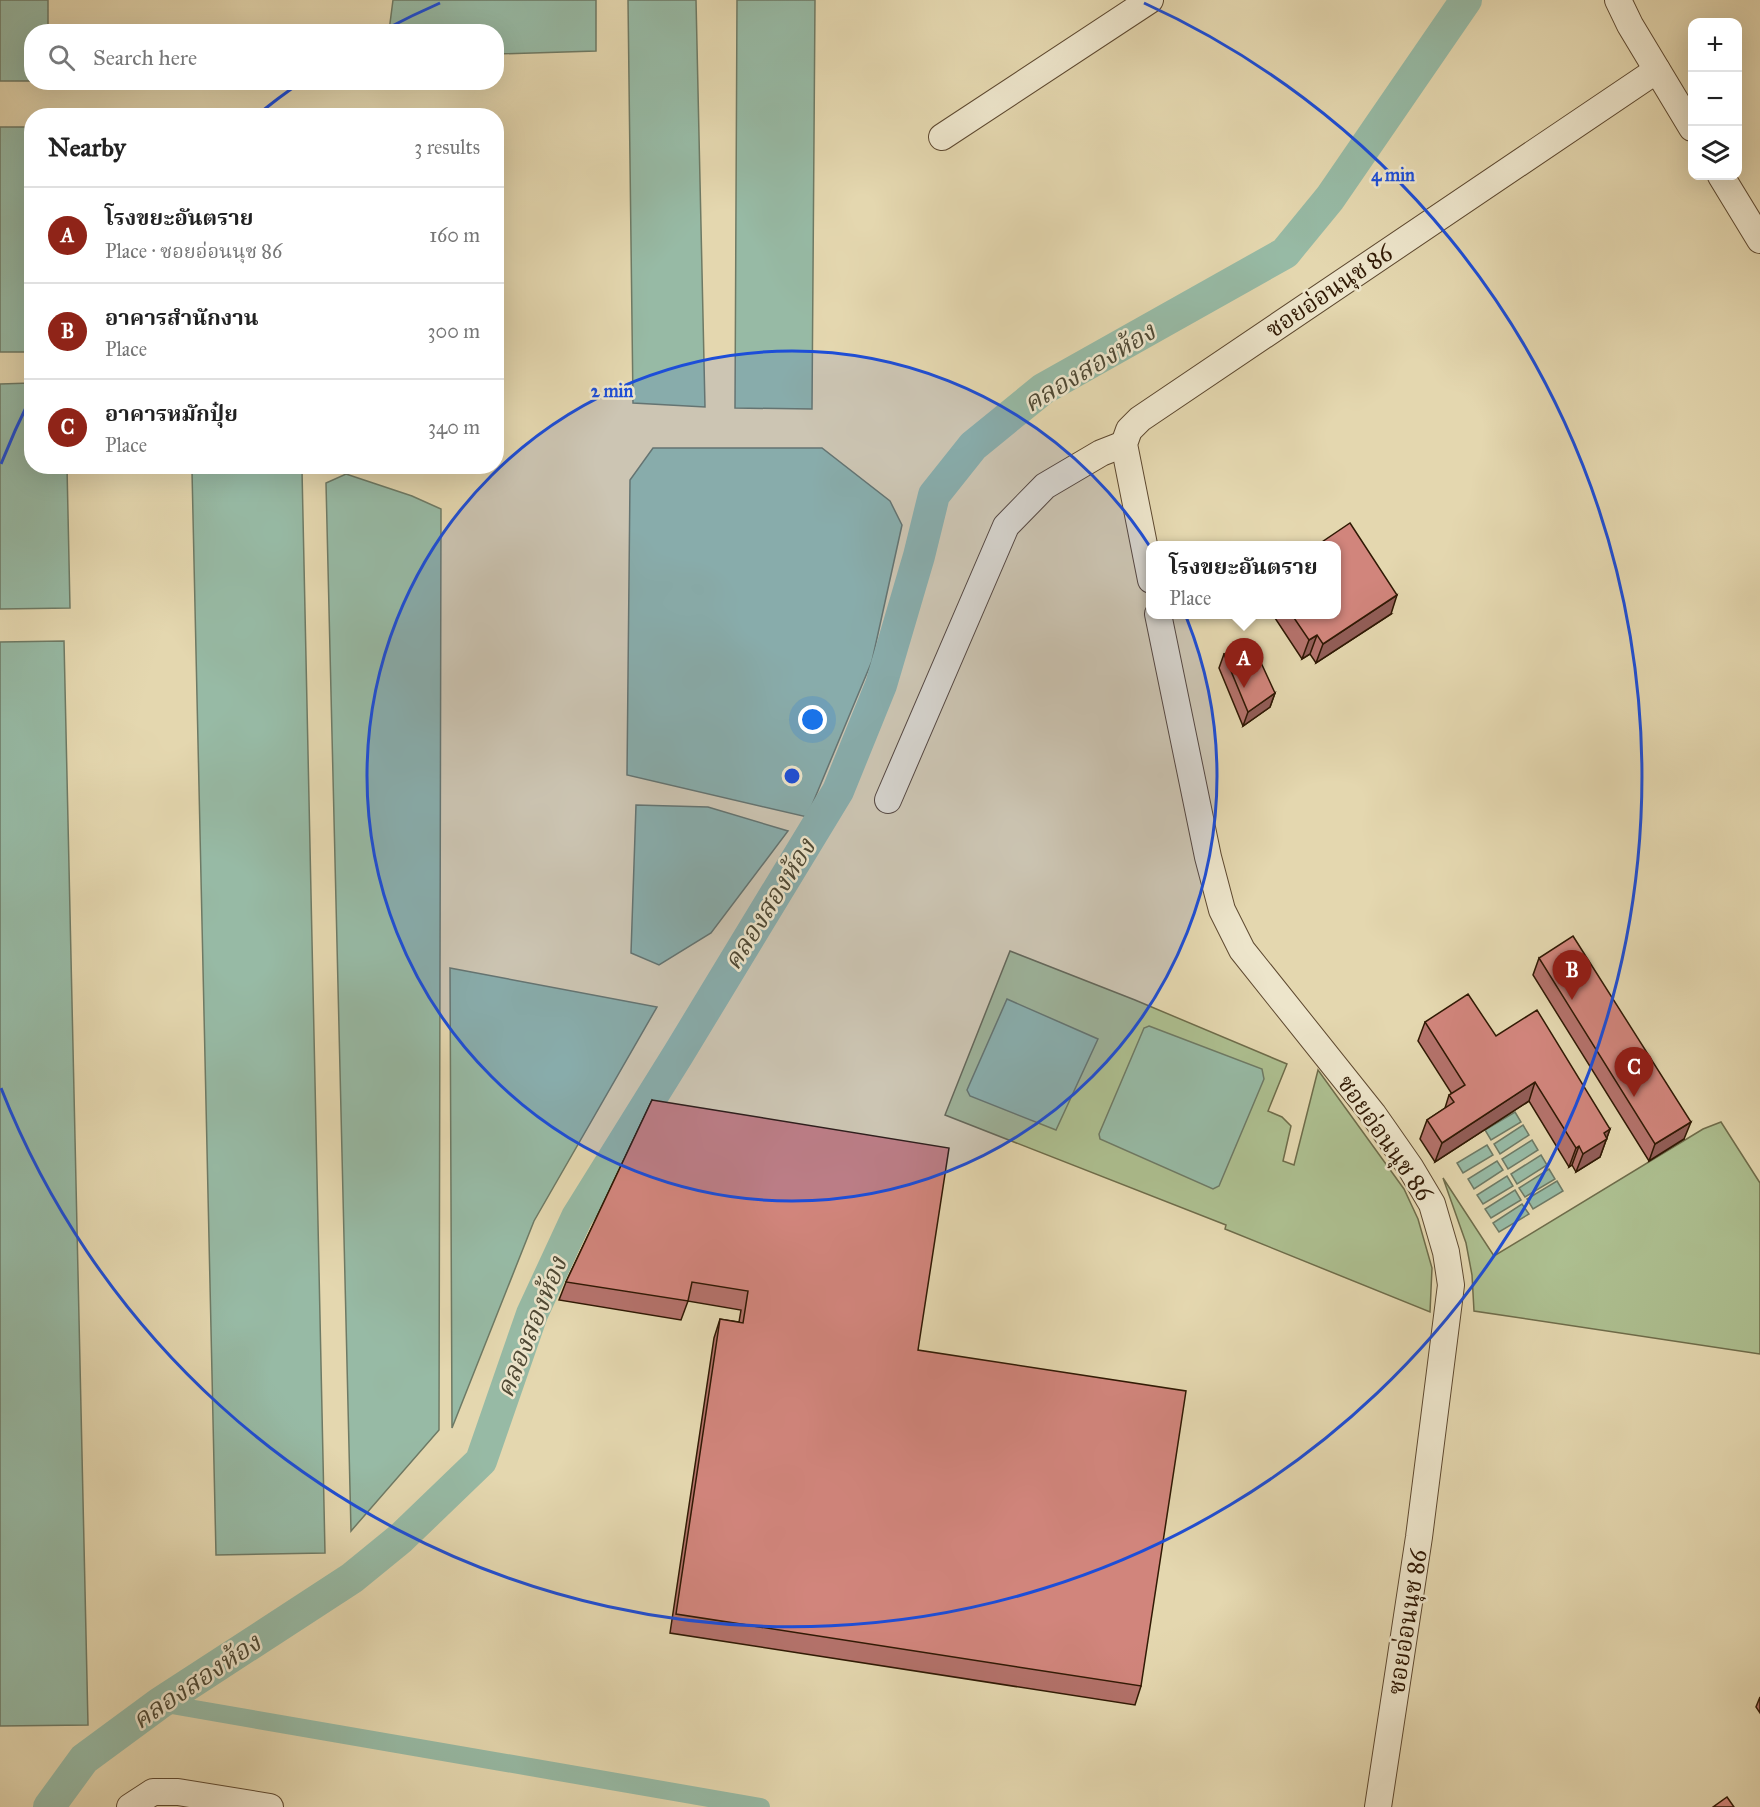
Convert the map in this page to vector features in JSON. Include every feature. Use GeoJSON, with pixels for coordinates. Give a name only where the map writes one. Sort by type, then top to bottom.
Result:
{"type":"FeatureCollection","features":[{"type":"Feature","properties":{"kind":"street"},"geometry":{"type":"LineString","coordinates":[[942,136],[1150,0]]}},
{"type":"Feature","properties":{"kind":"street"},"geometry":{"type":"LineString","coordinates":[[1618,0],[1691,126]]}},
{"type":"Feature","properties":{"kind":"street","name":"ซอยอ่อนนุช 86"},"geometry":{"type":"LineString","coordinates":[[1124,444],[1130,430],[1140,418],[1657,70]]}},
{"type":"Feature","properties":{"kind":"street"},"geometry":{"type":"LineString","coordinates":[[1723,180],[1760,240]]}},
{"type":"Feature","properties":{"kind":"street"},"geometry":{"type":"LineString","coordinates":[[888,800],[1006,526],[1045,486],[1101,453],[1124,444],[1146,555]]}},
{"type":"Feature","properties":{"kind":"street","name":"ซอยอ่อนนุช 86"},"geometry":{"type":"LineString","coordinates":[[1159,619],[1208,857],[1222,910],[1246,956],[1373,1114],[1410,1167],[1432,1204],[1446,1252],[1451,1285],[1450,1296],[1419,1538],[1378,1807]]}},
{"type":"Feature","properties":{"kind":"street"},"geometry":{"type":"LineString","coordinates":[[130,1807],[153,1792],[178,1792],[270,1807]]}},
{"type":"Feature","properties":{"kind":"shaded area"},"geometry":{"type":"Polygon","coordinates":[[[0,0],[48,0],[48,24],[24,24],[24,81],[0,81],[0,0]]]}},
{"type":"Feature","properties":{"kind":"shaded area"},"geometry":{"type":"Polygon","coordinates":[[[393,0],[596,0],[596,51],[504,54],[504,24],[390,24],[393,0]]]}},
{"type":"Feature","properties":{"kind":"shaded area"},"geometry":{"type":"Polygon","coordinates":[[[628,0],[696,0],[705,407],[633,403],[628,0]]]}},
{"type":"Feature","properties":{"kind":"shaded area"},"geometry":{"type":"Polygon","coordinates":[[[737,0],[815,0],[812,409],[735,408],[737,0]]]}},
{"type":"Feature","properties":{"kind":"shaded area"},"geometry":{"type":"Polygon","coordinates":[[[0,127],[24,127],[24,352],[0,352],[0,127]]]}},
{"type":"Feature","properties":{"kind":"shaded area"},"geometry":{"type":"Polygon","coordinates":[[[24,383],[24,474],[67,474],[70,608],[0,609],[0,384],[24,383]]]}},
{"type":"Feature","properties":{"kind":"shaded area"},"geometry":{"type":"Polygon","coordinates":[[[653,448],[822,448],[890,501],[902,525],[872,661],[807,817],[627,775],[630,480],[653,448]]]}},
{"type":"Feature","properties":{"kind":"shaded area"},"geometry":{"type":"Polygon","coordinates":[[[192,474],[302,474],[325,1553],[216,1555],[192,474]]]}},
{"type":"Feature","properties":{"kind":"shaded area"},"geometry":{"type":"Polygon","coordinates":[[[346,474],[412,496],[441,509],[439,1430],[351,1531],[326,483],[346,474]]]}},
{"type":"Feature","properties":{"kind":"shaded area"},"geometry":{"type":"Polygon","coordinates":[[[64,641],[88,1725],[0,1726],[0,642],[64,641]]]}},
{"type":"Feature","properties":{"kind":"shaded area"},"geometry":{"type":"Polygon","coordinates":[[[636,805],[708,807],[788,831],[711,933],[659,965],[631,953],[636,805]]]}},
{"type":"Feature","properties":{"kind":"shaded area"},"geometry":{"type":"Polygon","coordinates":[[[1010,951],[1135,1000],[1287,1064],[1268,1111],[1282,1117],[1291,1126],[1283,1161],[1294,1165],[1318,1070],[1404,1189],[1418,1219],[1432,1268],[1430,1312],[1225,1229],[1226,1225],[945,1115],[1010,951]]]}},
{"type":"Feature","properties":{"kind":"shaded area"},"geometry":{"type":"Polygon","coordinates":[[[450,968],[657,1007],[534,1221],[452,1428],[450,968]]]}},
{"type":"Feature","properties":{"kind":"shaded area"},"geometry":{"type":"Polygon","coordinates":[[[1007,999],[1098,1039],[1056,1130],[970,1096],[967,1090],[1007,999]]]}},
{"type":"Feature","properties":{"kind":"shaded area"},"geometry":{"type":"Polygon","coordinates":[[[1149,1026],[1262,1069],[1264,1079],[1219,1186],[1213,1189],[1100,1139],[1099,1134],[1144,1028],[1149,1026]]]}},
{"type":"Feature","properties":{"kind":"shaded area"},"geometry":{"type":"Polygon","coordinates":[[[1515,1112],[1521,1122],[1491,1140],[1485,1130],[1515,1112]]]}},
{"type":"Feature","properties":{"kind":"shaded area"},"geometry":{"type":"Polygon","coordinates":[[[1721,1122],[1760,1183],[1760,1354],[1474,1311],[1472,1275],[1466,1243],[1443,1178],[1494,1256],[1703,1129],[1721,1122]]]}},
{"type":"Feature","properties":{"kind":"shaded area"},"geometry":{"type":"Polygon","coordinates":[[[1523,1125],[1529,1135],[1500,1154],[1494,1144],[1523,1125]]]}},
{"type":"Feature","properties":{"kind":"shaded area"},"geometry":{"type":"Polygon","coordinates":[[[1532,1140],[1538,1150],[1508,1169],[1502,1159],[1532,1140]]]}},
{"type":"Feature","properties":{"kind":"shaded area"},"geometry":{"type":"Polygon","coordinates":[[[1487,1145],[1493,1155],[1463,1173],[1457,1163],[1487,1145]]]}},
{"type":"Feature","properties":{"kind":"shaded area"},"geometry":{"type":"Polygon","coordinates":[[[1541,1155],[1547,1165],[1517,1184],[1511,1174],[1541,1155]]]}},
{"type":"Feature","properties":{"kind":"shaded area"},"geometry":{"type":"Polygon","coordinates":[[[1497,1161],[1503,1170],[1474,1189],[1468,1179],[1497,1161]]]}},
{"type":"Feature","properties":{"kind":"shaded area"},"geometry":{"type":"Polygon","coordinates":[[[1549,1169],[1555,1179],[1525,1197],[1519,1188],[1549,1169]]]}},
{"type":"Feature","properties":{"kind":"shaded area"},"geometry":{"type":"Polygon","coordinates":[[[1507,1176],[1513,1186],[1483,1204],[1477,1195],[1507,1176]]]}},
{"type":"Feature","properties":{"kind":"shaded area"},"geometry":{"type":"Polygon","coordinates":[[[1557,1181],[1563,1191],[1533,1209],[1527,1199],[1557,1181]]]}},
{"type":"Feature","properties":{"kind":"shaded area"},"geometry":{"type":"Polygon","coordinates":[[[1515,1190],[1521,1200],[1491,1218],[1485,1209],[1515,1190]]]}},
{"type":"Feature","properties":{"kind":"shaded area"},"geometry":{"type":"Polygon","coordinates":[[[1522,1204],[1529,1214],[1499,1232],[1493,1223],[1522,1204]]]}},
{"type":"Feature","properties":{"kind":"building"},"geometry":{"type":"Polygon","coordinates":[[[1350,523],[1397,595],[1323,644],[1317,635],[1309,640],[1295,619],[1341,619],[1341,541],[1323,541],[1350,523]]]}},
{"type":"Feature","properties":{"kind":"building"},"geometry":{"type":"Polygon","coordinates":[[[1251,641],[1275,693],[1248,712],[1224,654],[1251,641]]]}},
{"type":"Feature","properties":{"kind":"building"},"geometry":{"type":"Polygon","coordinates":[[[1573,936],[1691,1122],[1655,1144],[1539,958],[1573,936]]]}},
{"type":"Feature","properties":{"kind":"building"},"geometry":{"type":"Polygon","coordinates":[[[1468,994],[1496,1036],[1537,1010],[1610,1129],[1604,1133],[1607,1139],[1583,1154],[1579,1146],[1576,1148],[1535,1082],[1442,1143],[1427,1120],[1454,1102],[1449,1095],[1465,1085],[1425,1022],[1468,994]]]}},
{"type":"Feature","properties":{"kind":"building"},"geometry":{"type":"Polygon","coordinates":[[[652,1100],[949,1148],[918,1350],[1186,1391],[1141,1686],[676,1614],[720,1319],[743,1323],[748,1291],[692,1282],[688,1301],[566,1282],[652,1100]]]}},
{"type":"Feature","properties":{"kind":"building"},"geometry":{"type":"Polygon","coordinates":[[[1727,1797],[1734,1807],[1713,1807],[1727,1797]]]}},
{"type":"Feature","properties":{"kind":"waterway","name":"คลองสองห้อง"},"geometry":{"type":"LineString","coordinates":[[49,1807],[84,1759],[160,1703],[352,1578],[401,1538],[481,1461],[532,1314],[577,1217],[838,791],[881,685],[919,556],[934,495],[973,446],[1043,389],[1285,253],[1330,198],[1466,0]]}},
{"type":"Feature","properties":{"kind":"waterway"},"geometry":{"type":"LineString","coordinates":[[160,1703],[761,1807]]}},
{"type":"Feature","properties":{"kind":"place","name":"โรงขยะอันตราย"},"geometry":{"type":"Point","coordinates":[1244,688]}},
{"type":"Feature","properties":{"kind":"place","name":"อาคารสำนักงาน"},"geometry":{"type":"Point","coordinates":[1572,1000]}},
{"type":"Feature","properties":{"kind":"place","name":"อาคารหมักปุ๋ย"},"geometry":{"type":"Point","coordinates":[1634,1097]}}]}
